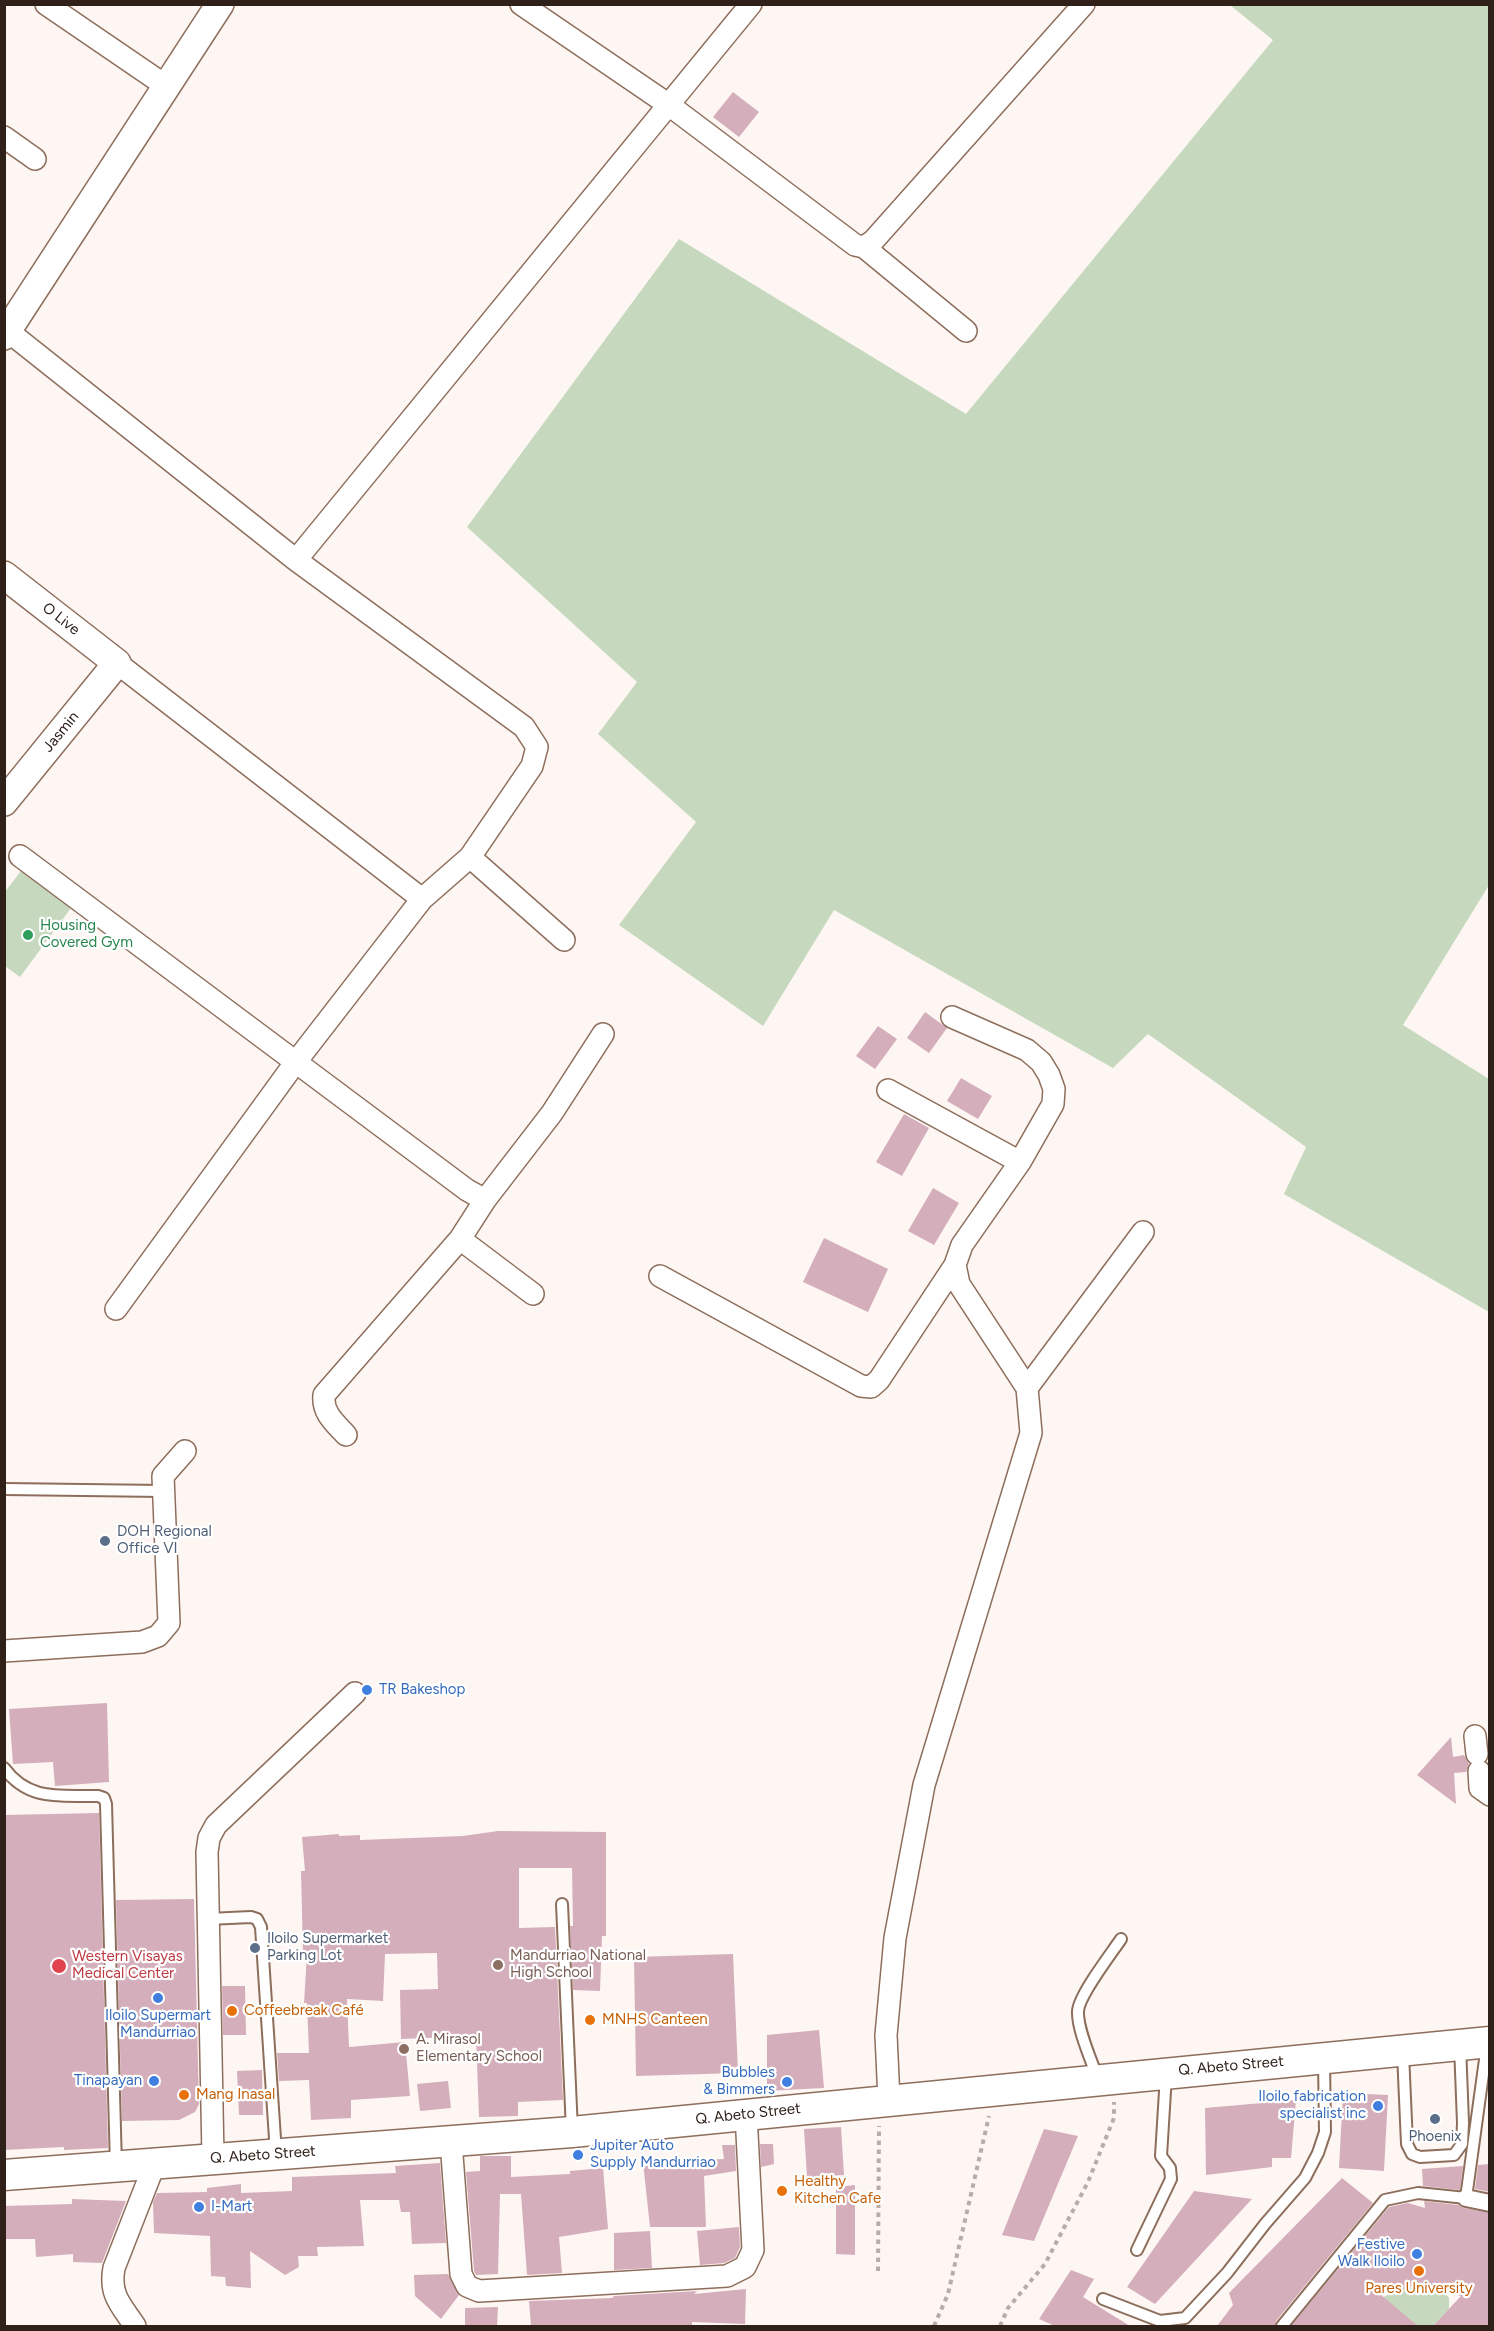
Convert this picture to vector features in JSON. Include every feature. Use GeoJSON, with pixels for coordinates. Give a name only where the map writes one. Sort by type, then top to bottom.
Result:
{"type":"FeatureCollection","features":[{"type":"Feature","properties":{"kind":"main road","name":"Q. Abeto Street"},"geometry":{"type":"LineString","coordinates":[[4,2175],[572,2132],[1479,2043]]}},
{"type":"Feature","properties":{"kind":"street"},"geometry":{"type":"LineString","coordinates":[[46,4],[166,86]]}},
{"type":"Feature","properties":{"kind":"street"},"geometry":{"type":"LineString","coordinates":[[116,1309],[295,1063],[422,899],[470,857],[532,766],[537,747],[524,727],[296,560],[6,332],[220,4]]}},
{"type":"Feature","properties":{"kind":"street"},"geometry":{"type":"LineString","coordinates":[[521,4],[669,105],[855,245],[864,247],[966,331]]}},
{"type":"Feature","properties":{"kind":"street"},"geometry":{"type":"LineString","coordinates":[[296,560],[751,4]]}},
{"type":"Feature","properties":{"kind":"street"},"geometry":{"type":"LineString","coordinates":[[864,247],[873,241],[1084,4]]}},
{"type":"Feature","properties":{"kind":"street"},"geometry":{"type":"LineString","coordinates":[[4,137],[34,159]]}},
{"type":"Feature","properties":{"kind":"street","name":"O Live"},"geometry":{"type":"LineString","coordinates":[[4,575],[117,663]]}},
{"type":"Feature","properties":{"kind":"street"},"geometry":{"type":"LineString","coordinates":[[117,663],[422,899]]}},
{"type":"Feature","properties":{"kind":"street","name":"Jasmin"},"geometry":{"type":"LineString","coordinates":[[4,802],[117,663]]}},
{"type":"Feature","properties":{"kind":"street"},"geometry":{"type":"LineString","coordinates":[[20,855],[295,1063],[467,1190],[485,1200]]}},
{"type":"Feature","properties":{"kind":"street"},"geometry":{"type":"LineString","coordinates":[[470,857],[564,940]]}},
{"type":"Feature","properties":{"kind":"street"},"geometry":{"type":"LineString","coordinates":[[660,1276],[861,1386],[871,1387],[879,1380],[955,1265],[962,1245],[1020,1162],[1053,1104],[1054,1089],[1041,1062],[1027,1050],[952,1017]]}},
{"type":"Feature","properties":{"kind":"street"},"geometry":{"type":"LineString","coordinates":[[346,1435],[327,1414],[323,1405],[324,1395],[460,1239],[485,1200],[552,1113],[603,1034]]}},
{"type":"Feature","properties":{"kind":"street"},"geometry":{"type":"LineString","coordinates":[[888,1090],[1020,1162]]}},
{"type":"Feature","properties":{"kind":"street"},"geometry":{"type":"LineString","coordinates":[[1027,1388],[1143,1232]]}},
{"type":"Feature","properties":{"kind":"street"},"geometry":{"type":"LineString","coordinates":[[460,1239],[533,1294]]}},
{"type":"Feature","properties":{"kind":"street"},"geometry":{"type":"LineString","coordinates":[[884,2100],[886,2035],[895,1938],[924,1785],[1031,1433],[1027,1388],[959,1284],[955,1265]]}},
{"type":"Feature","properties":{"kind":"street"},"geometry":{"type":"LineString","coordinates":[[4,1651],[142,1642],[158,1635],[170,1623],[163,1476],[185,1450]]}},
{"type":"Feature","properties":{"kind":"street"},"geometry":{"type":"LineString","coordinates":[[213,2158],[207,1852],[209,1838],[216,1825],[355,1693]]}},
{"type":"Feature","properties":{"kind":"street"},"geometry":{"type":"LineString","coordinates":[[1477,1754],[1480,1788],[1490,1795]]}},
{"type":"Feature","properties":{"kind":"street"},"geometry":{"type":"LineString","coordinates":[[451,2142],[461,2274],[467,2286],[478,2291],[727,2276],[745,2267],[753,2250],[746,2114]]}},
{"type":"Feature","properties":{"kind":"street"},"geometry":{"type":"LineString","coordinates":[[135,2326],[115,2296],[111,2283],[114,2268],[154,2163]]}},
{"type":"Feature","properties":{"kind":"street"},"geometry":{"type":"LineString","coordinates":[[1466,2198],[1490,2203]]}},
{"type":"Feature","properties":{"kind":"lane"},"geometry":{"type":"LineString","coordinates":[[4,1489],[163,1491]]}},
{"type":"Feature","properties":{"kind":"lane"},"geometry":{"type":"LineString","coordinates":[[4,1768],[14,1781],[33,1792],[98,1796],[104,1798],[106,1804],[116,2166]]}},
{"type":"Feature","properties":{"kind":"lane"},"geometry":{"type":"LineString","coordinates":[[562,1904],[572,2132]]}},
{"type":"Feature","properties":{"kind":"lane"},"geometry":{"type":"LineString","coordinates":[[208,1919],[251,1917],[257,1919],[261,1926],[276,2154]]}},
{"type":"Feature","properties":{"kind":"lane"},"geometry":{"type":"LineString","coordinates":[[1107,2078],[1084,2042],[1078,2011],[1083,1997],[1121,1939]]}},
{"type":"Feature","properties":{"kind":"lane"},"geometry":{"type":"LineString","coordinates":[[1403,2050],[1407,2144],[1412,2154],[1420,2157],[1454,2155],[1462,2144],[1463,2124],[1479,2043]]}},
{"type":"Feature","properties":{"kind":"lane"},"geometry":{"type":"LineString","coordinates":[[1282,2326],[1384,2200],[1418,2193],[1466,2198],[1479,2043]]}},
{"type":"Feature","properties":{"kind":"lane"},"geometry":{"type":"LineString","coordinates":[[1104,2299],[1160,2321],[1167,2321],[1185,2318],[1213,2288],[1305,2178],[1318,2153],[1325,2132],[1324,2057]]}},
{"type":"Feature","properties":{"kind":"lane"},"geometry":{"type":"LineString","coordinates":[[1137,2250],[1171,2179],[1171,2171],[1161,2156],[1166,2072]]}},
{"type":"Feature","properties":{"kind":"path"},"geometry":{"type":"LineString","coordinates":[[1000,2326],[1008,2308],[1045,2264],[1088,2182],[1114,2118],[1107,2078]]}},
{"type":"Feature","properties":{"kind":"path"},"geometry":{"type":"LineString","coordinates":[[934,2326],[948,2294],[995,2089]]}},
{"type":"Feature","properties":{"kind":"path"},"geometry":{"type":"LineString","coordinates":[[878,2271],[884,2100]]}},
{"type":"Feature","properties":{"kind":"green space"},"geometry":{"type":"Polygon","coordinates":[[[1230,5],[1489,5],[1489,885],[1403,1025],[1489,1079],[1489,1312],[1284,1194],[1306,1147],[1148,1034],[1113,1068],[834,910],[763,1026],[619,925],[696,822],[598,734],[637,682],[467,527],[679,239],[966,414],[1273,40],[1230,5]]]}},
{"type":"Feature","properties":{"kind":"green space","name":"Housing Covered Gym"},"geometry":{"type":"Polygon","coordinates":[[[24,867],[74,904],[20,977],[5,966],[4,893],[24,867]]]}},
{"type":"Feature","properties":{"kind":"green space"},"geometry":{"type":"Polygon","coordinates":[[[1416,2286],[1443,2291],[1449,2298],[1449,2309],[1433,2326],[1350,2326],[1379,2300],[1395,2292],[1416,2286]]]}},
{"type":"Feature","properties":{"kind":"building"},"geometry":{"type":"Polygon","coordinates":[[[733,92],[759,112],[739,137],[713,117],[733,92]]]}},
{"type":"Feature","properties":{"kind":"building"},"geometry":{"type":"Polygon","coordinates":[[[925,1012],[947,1028],[929,1053],[907,1038],[925,1012]]]}},
{"type":"Feature","properties":{"kind":"building"},"geometry":{"type":"Polygon","coordinates":[[[878,1026],[897,1039],[875,1069],[856,1056],[878,1026]]]}},
{"type":"Feature","properties":{"kind":"building"},"geometry":{"type":"Polygon","coordinates":[[[961,1078],[992,1096],[978,1119],[947,1101],[961,1078]]]}},
{"type":"Feature","properties":{"kind":"building"},"geometry":{"type":"Polygon","coordinates":[[[904,1114],[929,1128],[902,1176],[876,1162],[904,1114]]]}},
{"type":"Feature","properties":{"kind":"building"},"geometry":{"type":"Polygon","coordinates":[[[933,1188],[959,1203],[934,1245],[908,1231],[933,1188]]]}},
{"type":"Feature","properties":{"kind":"building"},"geometry":{"type":"Polygon","coordinates":[[[824,1238],[888,1269],[868,1312],[803,1282],[824,1238]]]}},
{"type":"Feature","properties":{"kind":"building"},"geometry":{"type":"Polygon","coordinates":[[[107,1703],[109,1782],[55,1786],[53,1762],[13,1764],[9,1709],[107,1703]]]}},
{"type":"Feature","properties":{"kind":"building"},"geometry":{"type":"Polygon","coordinates":[[[1451,1737],[1453,1757],[1464,1755],[1469,1764],[1466,1772],[1454,1773],[1456,1804],[1417,1775],[1451,1737]]]}},
{"type":"Feature","properties":{"kind":"building","name":"Western Visayas Medical Center"},"geometry":{"type":"Polygon","coordinates":[[[99,1813],[108,2148],[64,2150],[64,2147],[4,2150],[4,1815],[99,1813]]]}},
{"type":"Feature","properties":{"kind":"building","name":"Mandurriao National High School"},"geometry":{"type":"Polygon","coordinates":[[[498,1831],[606,1832],[606,1936],[602,1936],[600,1991],[573,1990],[570,1926],[573,1926],[572,1868],[519,1868],[519,1928],[555,1927],[563,2100],[518,2102],[518,2116],[479,2117],[476,2036],[401,2039],[400,1990],[438,1989],[437,1953],[385,1954],[383,2001],[347,1999],[349,2047],[405,2042],[410,2096],[351,2100],[351,2118],[311,2120],[309,2080],[279,2081],[277,2053],[309,2053],[307,2003],[304,2003],[307,1954],[303,1954],[301,1871],[305,1871],[302,1837],[360,1835],[360,1840],[463,1836],[498,1831]]]}},
{"type":"Feature","properties":{"kind":"building","name":"Iloilo Supermart Mandurriao"},"geometry":{"type":"Polygon","coordinates":[[[194,1899],[199,2104],[195,2112],[179,2120],[122,2121],[116,1900],[194,1899]]]}},
{"type":"Feature","properties":{"kind":"building"},"geometry":{"type":"Polygon","coordinates":[[[733,1954],[738,2073],[636,2076],[634,1957],[733,1954]]]}},
{"type":"Feature","properties":{"kind":"building","name":"Coffeebreak Café"},"geometry":{"type":"Polygon","coordinates":[[[222,1986],[245,1986],[246,2035],[223,2035],[222,1986]]]}},
{"type":"Feature","properties":{"kind":"building"},"geometry":{"type":"Polygon","coordinates":[[[819,2030],[824,2088],[767,2091],[767,2035],[819,2030]]]}},
{"type":"Feature","properties":{"kind":"building"},"geometry":{"type":"Polygon","coordinates":[[[262,2070],[263,2115],[239,2115],[237,2071],[262,2070]]]}},
{"type":"Feature","properties":{"kind":"building"},"geometry":{"type":"Polygon","coordinates":[[[448,2081],[451,2108],[420,2111],[417,2084],[448,2081]]]}},
{"type":"Feature","properties":{"kind":"building"},"geometry":{"type":"Polygon","coordinates":[[[1343,2093],[1388,2095],[1384,2171],[1339,2168],[1343,2093]]]}},
{"type":"Feature","properties":{"kind":"building"},"geometry":{"type":"Polygon","coordinates":[[[1296,2100],[1291,2158],[1272,2158],[1272,2167],[1206,2175],[1205,2108],[1296,2100]]]}},
{"type":"Feature","properties":{"kind":"building"},"geometry":{"type":"Polygon","coordinates":[[[841,2127],[844,2175],[807,2177],[804,2129],[841,2127]]]}},
{"type":"Feature","properties":{"kind":"building"},"geometry":{"type":"Polygon","coordinates":[[[1044,2129],[1078,2136],[1034,2241],[1002,2235],[1044,2129]]]}},
{"type":"Feature","properties":{"kind":"building"},"geometry":{"type":"Polygon","coordinates":[[[760,2144],[773,2144],[774,2164],[761,2167],[760,2144]]]}},
{"type":"Feature","properties":{"kind":"building"},"geometry":{"type":"Polygon","coordinates":[[[722,2145],[735,2145],[736,2171],[704,2176],[706,2227],[650,2227],[643,2162],[724,2159],[722,2145]]]}},
{"type":"Feature","properties":{"kind":"building"},"geometry":{"type":"Polygon","coordinates":[[[480,2156],[511,2156],[511,2177],[570,2174],[570,2171],[603,2168],[608,2229],[559,2237],[562,2273],[527,2275],[521,2194],[500,2194],[498,2274],[476,2275],[466,2172],[480,2171],[480,2156]]]}},
{"type":"Feature","properties":{"kind":"building"},"geometry":{"type":"Polygon","coordinates":[[[440,2163],[446,2243],[412,2244],[410,2212],[401,2212],[399,2200],[360,2200],[364,2246],[317,2247],[318,2256],[298,2256],[299,2267],[285,2275],[250,2251],[251,2288],[226,2286],[225,2277],[211,2276],[210,2236],[154,2233],[153,2202],[157,2193],[207,2192],[207,2188],[241,2184],[241,2193],[292,2191],[292,2177],[396,2173],[395,2166],[440,2163]]]}},
{"type":"Feature","properties":{"kind":"building"},"geometry":{"type":"Polygon","coordinates":[[[1490,2164],[1490,2192],[1475,2189],[1478,2165],[1490,2164]]]}},
{"type":"Feature","properties":{"kind":"building"},"geometry":{"type":"Polygon","coordinates":[[[1463,2166],[1460,2190],[1423,2186],[1422,2169],[1463,2166]]]}},
{"type":"Feature","properties":{"kind":"building"},"geometry":{"type":"Polygon","coordinates":[[[1342,2178],[1373,2203],[1276,2321],[1275,2326],[1217,2326],[1233,2305],[1229,2293],[1342,2178]]]}},
{"type":"Feature","properties":{"kind":"building"},"geometry":{"type":"Polygon","coordinates":[[[855,2185],[855,2255],[836,2254],[836,2187],[855,2185]]]}},
{"type":"Feature","properties":{"kind":"building"},"geometry":{"type":"Polygon","coordinates":[[[1194,2191],[1252,2199],[1155,2304],[1127,2287],[1194,2191]]]}},
{"type":"Feature","properties":{"kind":"building"},"geometry":{"type":"Polygon","coordinates":[[[72,2199],[126,2201],[102,2263],[73,2262],[73,2254],[36,2257],[35,2239],[4,2239],[4,2206],[72,2204],[72,2199]]]}},
{"type":"Feature","properties":{"kind":"building","name":"Festive Walk Iloilo"},"geometry":{"type":"Polygon","coordinates":[[[1424,2201],[1458,2205],[1490,2213],[1490,2326],[1433,2326],[1461,2296],[1429,2287],[1416,2286],[1380,2294],[1418,2326],[1291,2326],[1389,2207],[1408,2203],[1425,2208],[1424,2201]]]}},
{"type":"Feature","properties":{"kind":"building"},"geometry":{"type":"Polygon","coordinates":[[[739,2227],[740,2247],[735,2258],[724,2263],[700,2265],[697,2231],[739,2227]]]}},
{"type":"Feature","properties":{"kind":"building"},"geometry":{"type":"Polygon","coordinates":[[[650,2231],[652,2268],[614,2270],[614,2233],[650,2231]]]}},
{"type":"Feature","properties":{"kind":"building"},"geometry":{"type":"Polygon","coordinates":[[[1071,2270],[1094,2279],[1083,2297],[1130,2326],[1055,2326],[1039,2319],[1071,2270]]]}},
{"type":"Feature","properties":{"kind":"building"},"geometry":{"type":"Polygon","coordinates":[[[448,2274],[459,2295],[441,2319],[415,2296],[414,2275],[448,2274]]]}},
{"type":"Feature","properties":{"kind":"building"},"geometry":{"type":"Polygon","coordinates":[[[746,2289],[745,2324],[692,2322],[692,2326],[531,2326],[529,2301],[612,2298],[614,2296],[697,2291],[694,2294],[746,2289]]]}},
{"type":"Feature","properties":{"kind":"building"},"geometry":{"type":"Polygon","coordinates":[[[498,2307],[497,2326],[465,2326],[465,2308],[498,2307]]]}},
{"type":"Feature","properties":{"kind":"place","name":"Housing Covered Gym"},"geometry":{"type":"Point","coordinates":[28,935]}},
{"type":"Feature","properties":{"kind":"place","name":"DOH Regional Office VI"},"geometry":{"type":"Point","coordinates":[105,1541]}},
{"type":"Feature","properties":{"kind":"place","name":"TR Bakeshop"},"geometry":{"type":"Point","coordinates":[367,1690]}},
{"type":"Feature","properties":{"kind":"place","name":"Iloilo Supermarket Parking Lot"},"geometry":{"type":"Point","coordinates":[255,1948]}},
{"type":"Feature","properties":{"kind":"place","name":"Mandurriao National High School"},"geometry":{"type":"Point","coordinates":[498,1965]}},
{"type":"Feature","properties":{"kind":"place","name":"Western Visayas Medical Center"},"geometry":{"type":"Point","coordinates":[59,1966]}},
{"type":"Feature","properties":{"kind":"place","name":"Iloilo Supermart Mandurriao"},"geometry":{"type":"Point","coordinates":[158,1998]}},
{"type":"Feature","properties":{"kind":"place","name":"Coffeebreak Café"},"geometry":{"type":"Point","coordinates":[232,2011]}},
{"type":"Feature","properties":{"kind":"place","name":"MNHS Canteen"},"geometry":{"type":"Point","coordinates":[590,2020]}},
{"type":"Feature","properties":{"kind":"place","name":"A. Mirasol Elementary School"},"geometry":{"type":"Point","coordinates":[404,2049]}},
{"type":"Feature","properties":{"kind":"place","name":"Tinapayan"},"geometry":{"type":"Point","coordinates":[154,2081]}},
{"type":"Feature","properties":{"kind":"place","name":"Bubbles & Bimmers"},"geometry":{"type":"Point","coordinates":[787,2082]}},
{"type":"Feature","properties":{"kind":"place","name":"Mang Inasal"},"geometry":{"type":"Point","coordinates":[184,2095]}},
{"type":"Feature","properties":{"kind":"place","name":"Iloilo fabrication specialist inc"},"geometry":{"type":"Point","coordinates":[1378,2106]}},
{"type":"Feature","properties":{"kind":"place","name":"Phoenix"},"geometry":{"type":"Point","coordinates":[1435,2119]}},
{"type":"Feature","properties":{"kind":"place","name":"Jupiter Auto Supply Mandurriao"},"geometry":{"type":"Point","coordinates":[578,2155]}},
{"type":"Feature","properties":{"kind":"place","name":"Healthy Kitchen Cafe"},"geometry":{"type":"Point","coordinates":[782,2191]}},
{"type":"Feature","properties":{"kind":"place","name":"I-Mart"},"geometry":{"type":"Point","coordinates":[199,2207]}},
{"type":"Feature","properties":{"kind":"place","name":"Festive Walk Iloilo"},"geometry":{"type":"Point","coordinates":[1417,2254]}},
{"type":"Feature","properties":{"kind":"place","name":"Pares University"},"geometry":{"type":"Point","coordinates":[1419,2271]}}]}
